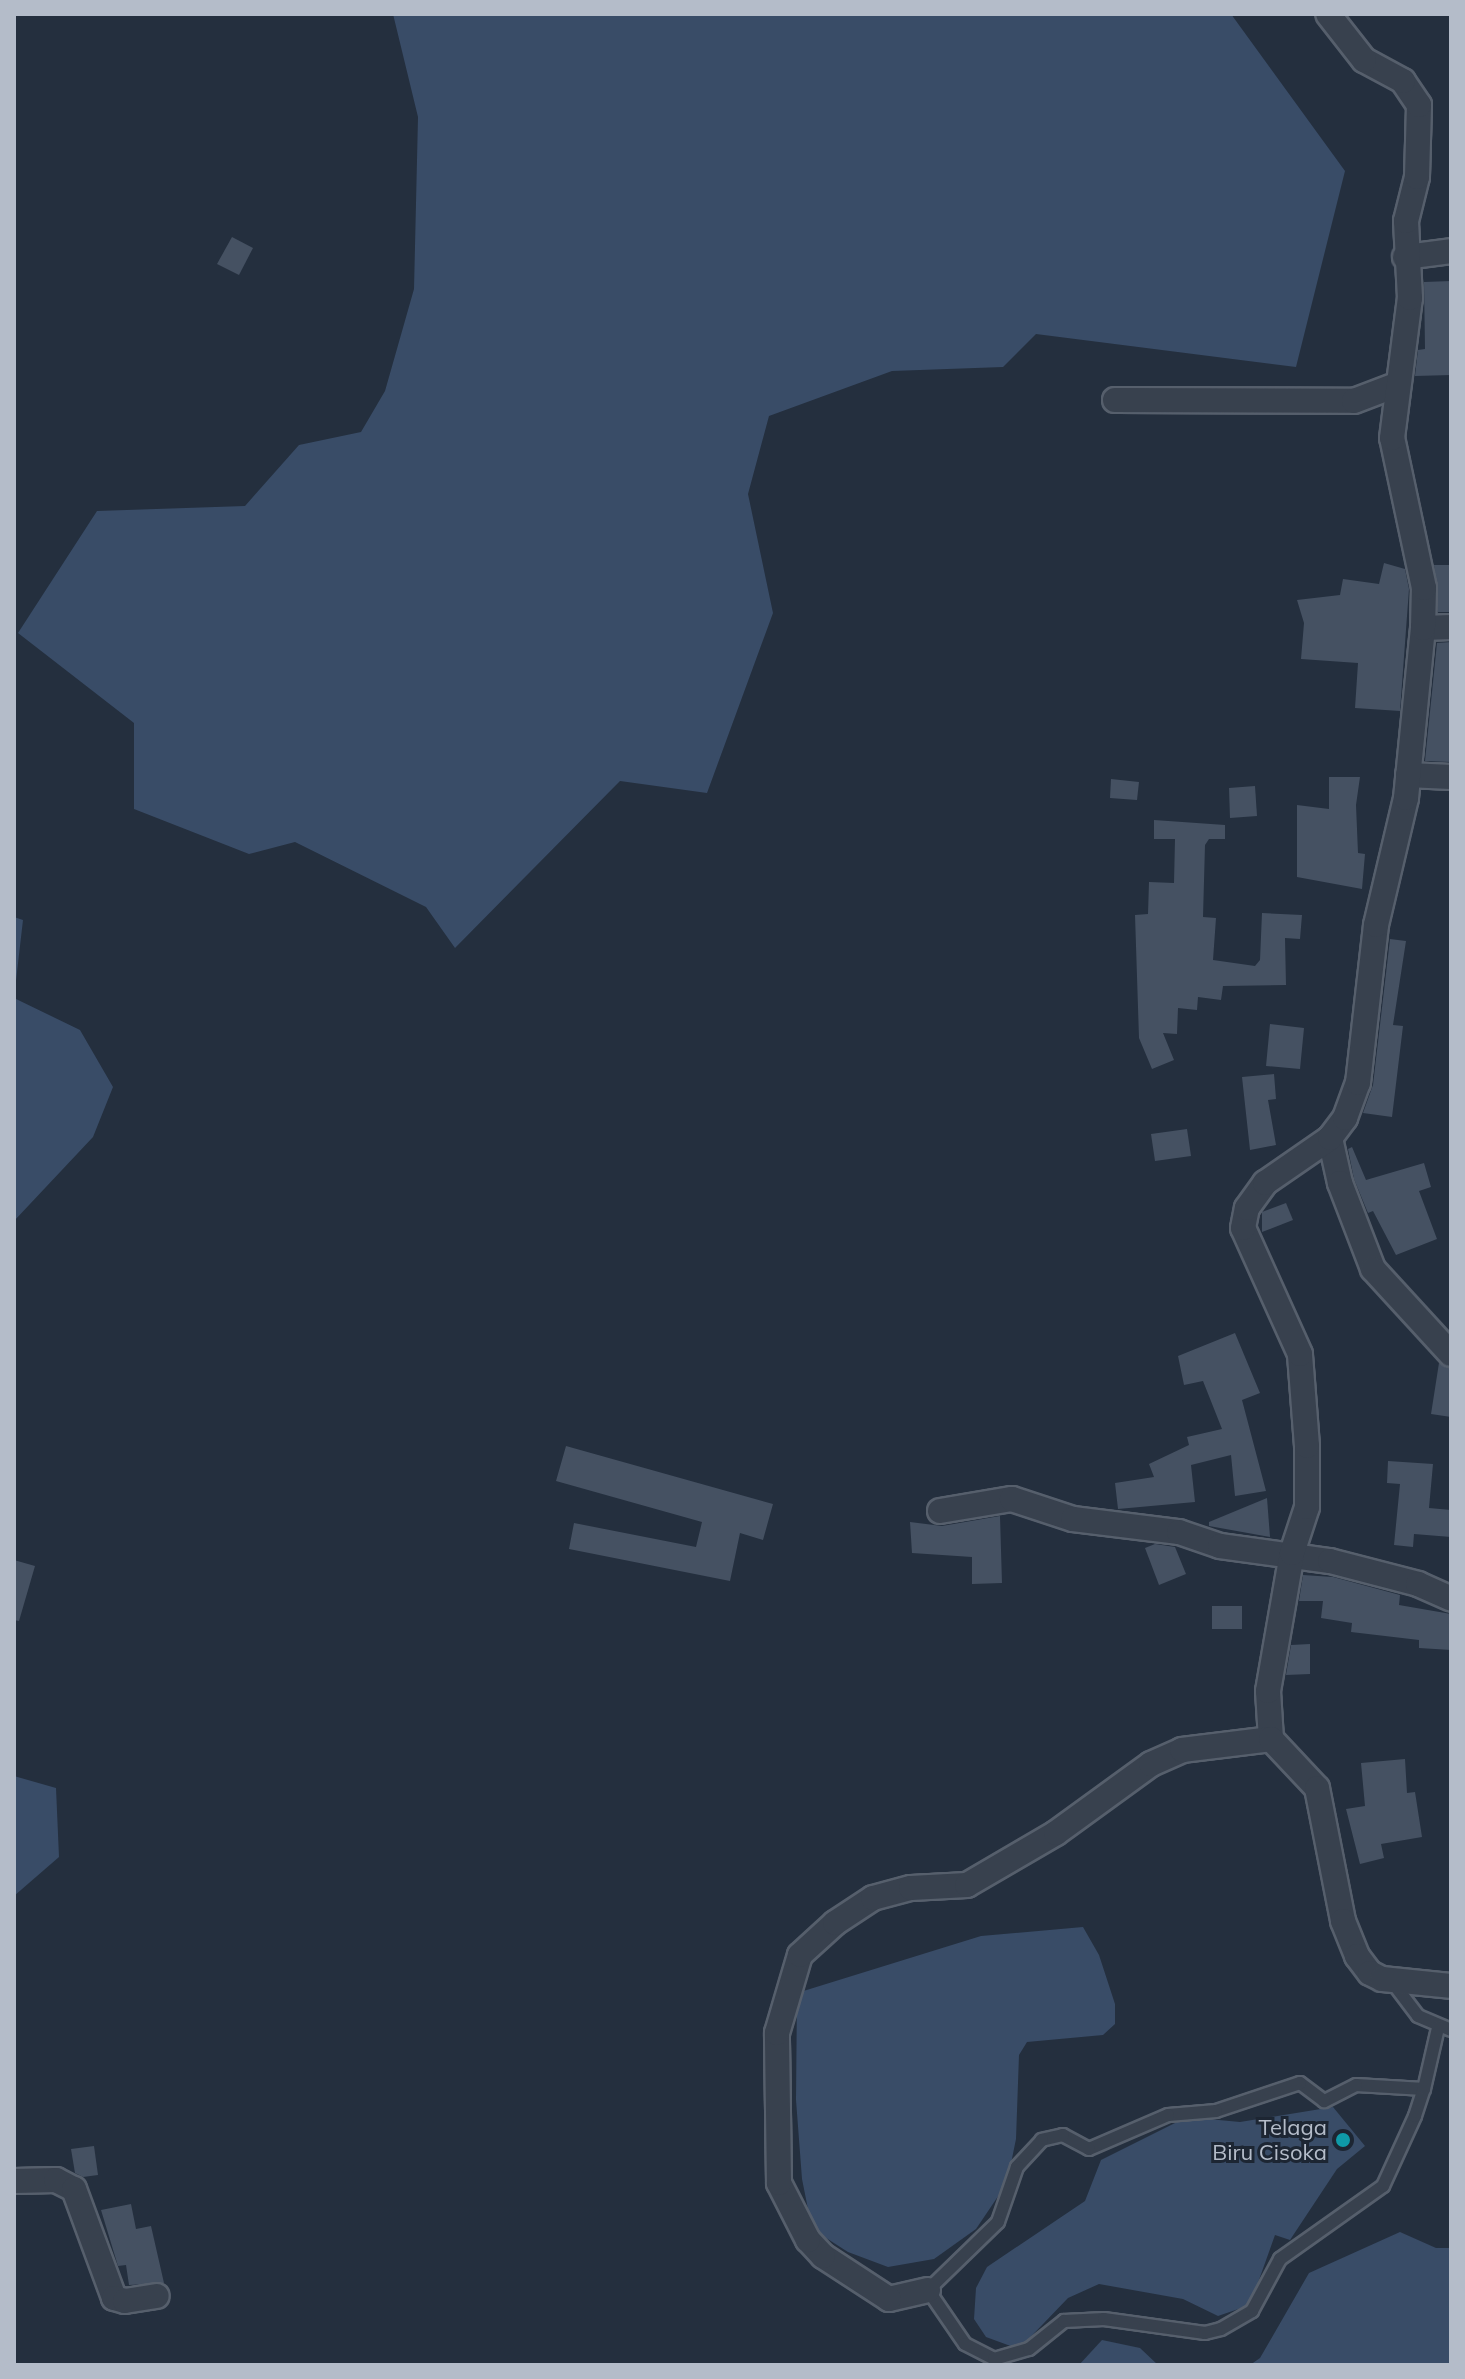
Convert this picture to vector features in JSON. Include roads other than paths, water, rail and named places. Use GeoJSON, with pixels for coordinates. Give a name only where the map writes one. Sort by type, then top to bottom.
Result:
{"type":"FeatureCollection","features":[{"type":"Feature","properties":{"kind":"street"},"geometry":{"type":"LineString","coordinates":[[1331,16],[1364,60],[1403,81],[1419,105],[1417,177],[1405,257],[1410,298],[1396,385],[1392,438],[1424,588],[1423,628],[1408,775],[1376,925],[1358,1083],[1345,1118],[1330,1138],[1265,1183],[1247,1208],[1243,1228],[1300,1354],[1307,1507],[1292,1553],[1268,1691],[1271,1739],[1317,1788],[1343,1921],[1370,1973],[1390,1979],[1451,1986]]}},
{"type":"Feature","properties":{"kind":"street"},"geometry":{"type":"LineString","coordinates":[[1405,257],[1451,251]]}},
{"type":"Feature","properties":{"kind":"street"},"geometry":{"type":"LineString","coordinates":[[1115,400],[1354,401],[1396,385]]}},
{"type":"Feature","properties":{"kind":"street"},"geometry":{"type":"LineString","coordinates":[[1423,628],[1451,627]]}},
{"type":"Feature","properties":{"kind":"street"},"geometry":{"type":"LineString","coordinates":[[1408,775],[1451,777]]}},
{"type":"Feature","properties":{"kind":"street"},"geometry":{"type":"LineString","coordinates":[[1330,1138],[1340,1183],[1373,1269],[1451,1354]]}},
{"type":"Feature","properties":{"kind":"street"},"geometry":{"type":"LineString","coordinates":[[940,1511],[1012,1499],[1073,1519],[1292,1553],[1418,1584],[1451,1599]]}},
{"type":"Feature","properties":{"kind":"street"},"geometry":{"type":"LineString","coordinates":[[928,2290],[889,2299],[823,2256],[808,2240],[779,2183],[777,2033],[800,1955],[835,1923],[873,1898],[911,1888],[967,1885],[1056,1833],[1151,1764],[1182,1750],[1271,1739]]}},
{"type":"Feature","properties":{"kind":"street"},"geometry":{"type":"LineString","coordinates":[[14,2181],[56,2180],[74,2189],[114,2298],[157,2296]]}},
{"type":"Feature","properties":{"kind":"lane"},"geometry":{"type":"LineString","coordinates":[[1390,1979],[1404,2003],[1444,2029],[1424,2089],[1391,2173],[1374,2197],[1280,2259],[1252,2311],[1221,2329],[1205,2333],[1104,2319],[1064,2321],[1029,2349],[1003,2358],[984,2358],[952,2330],[928,2290],[998,2222],[1017,2167],[1042,2140],[1063,2135],[1089,2149],[1168,2115],[1216,2111],[1300,2083],[1324,2101],[1356,2085],[1424,2089]]}},
{"type":"Feature","properties":{"kind":"water"},"geometry":{"type":"Polygon","coordinates":[[[393,14],[1231,14],[1345,171],[1296,367],[1036,334],[1003,367],[892,371],[769,416],[748,494],[773,613],[707,793],[620,781],[455,948],[426,907],[295,842],[249,854],[134,809],[134,723],[18,633],[97,511],[245,506],[299,445],[361,432],[385,391],[414,289],[418,117],[393,14]]]}},
{"type":"Feature","properties":{"kind":"water"},"geometry":{"type":"Polygon","coordinates":[[[14,917],[23,920],[14,998],[14,917]]]}},
{"type":"Feature","properties":{"kind":"water"},"geometry":{"type":"Polygon","coordinates":[[[14,998],[80,1030],[113,1087],[93,1137],[14,1221],[14,998]]]}},
{"type":"Feature","properties":{"kind":"water"},"geometry":{"type":"Polygon","coordinates":[[[14,1776],[56,1788],[59,1857],[14,1896],[14,1776]]]}},
{"type":"Feature","properties":{"kind":"water"},"geometry":{"type":"Polygon","coordinates":[[[1083,1927],[1099,1955],[1115,2004],[1115,2024],[1103,2035],[1027,2042],[1019,2055],[1016,2139],[1007,2183],[976,2229],[934,2259],[888,2267],[848,2252],[812,2229],[802,2179],[796,2100],[797,1993],[981,1936],[1083,1927]]]}},
{"type":"Feature","properties":{"kind":"water","name":"Telaga Biru Cisoka"},"geometry":{"type":"Polygon","coordinates":[[[1333,2107],[1365,2146],[1337,2169],[1290,2240],[1275,2235],[1250,2305],[1218,2316],[1183,2299],[1099,2284],[1068,2298],[1019,2349],[986,2337],[974,2319],[976,2288],[987,2267],[1085,2201],[1101,2160],[1187,2117],[1240,2122],[1333,2107]]]}},
{"type":"Feature","properties":{"kind":"water"},"geometry":{"type":"Polygon","coordinates":[[[1400,2232],[1436,2248],[1451,2248],[1451,2365],[1250,2365],[1260,2358],[1309,2273],[1400,2232]]]}},
{"type":"Feature","properties":{"kind":"water"},"geometry":{"type":"Polygon","coordinates":[[[1102,2340],[1140,2348],[1158,2365],[1079,2365],[1102,2340]]]}},
{"type":"Feature","properties":{"kind":"place","name":"Telaga Biru Cisoka"},"geometry":{"type":"Point","coordinates":[1343,2140]}}]}
